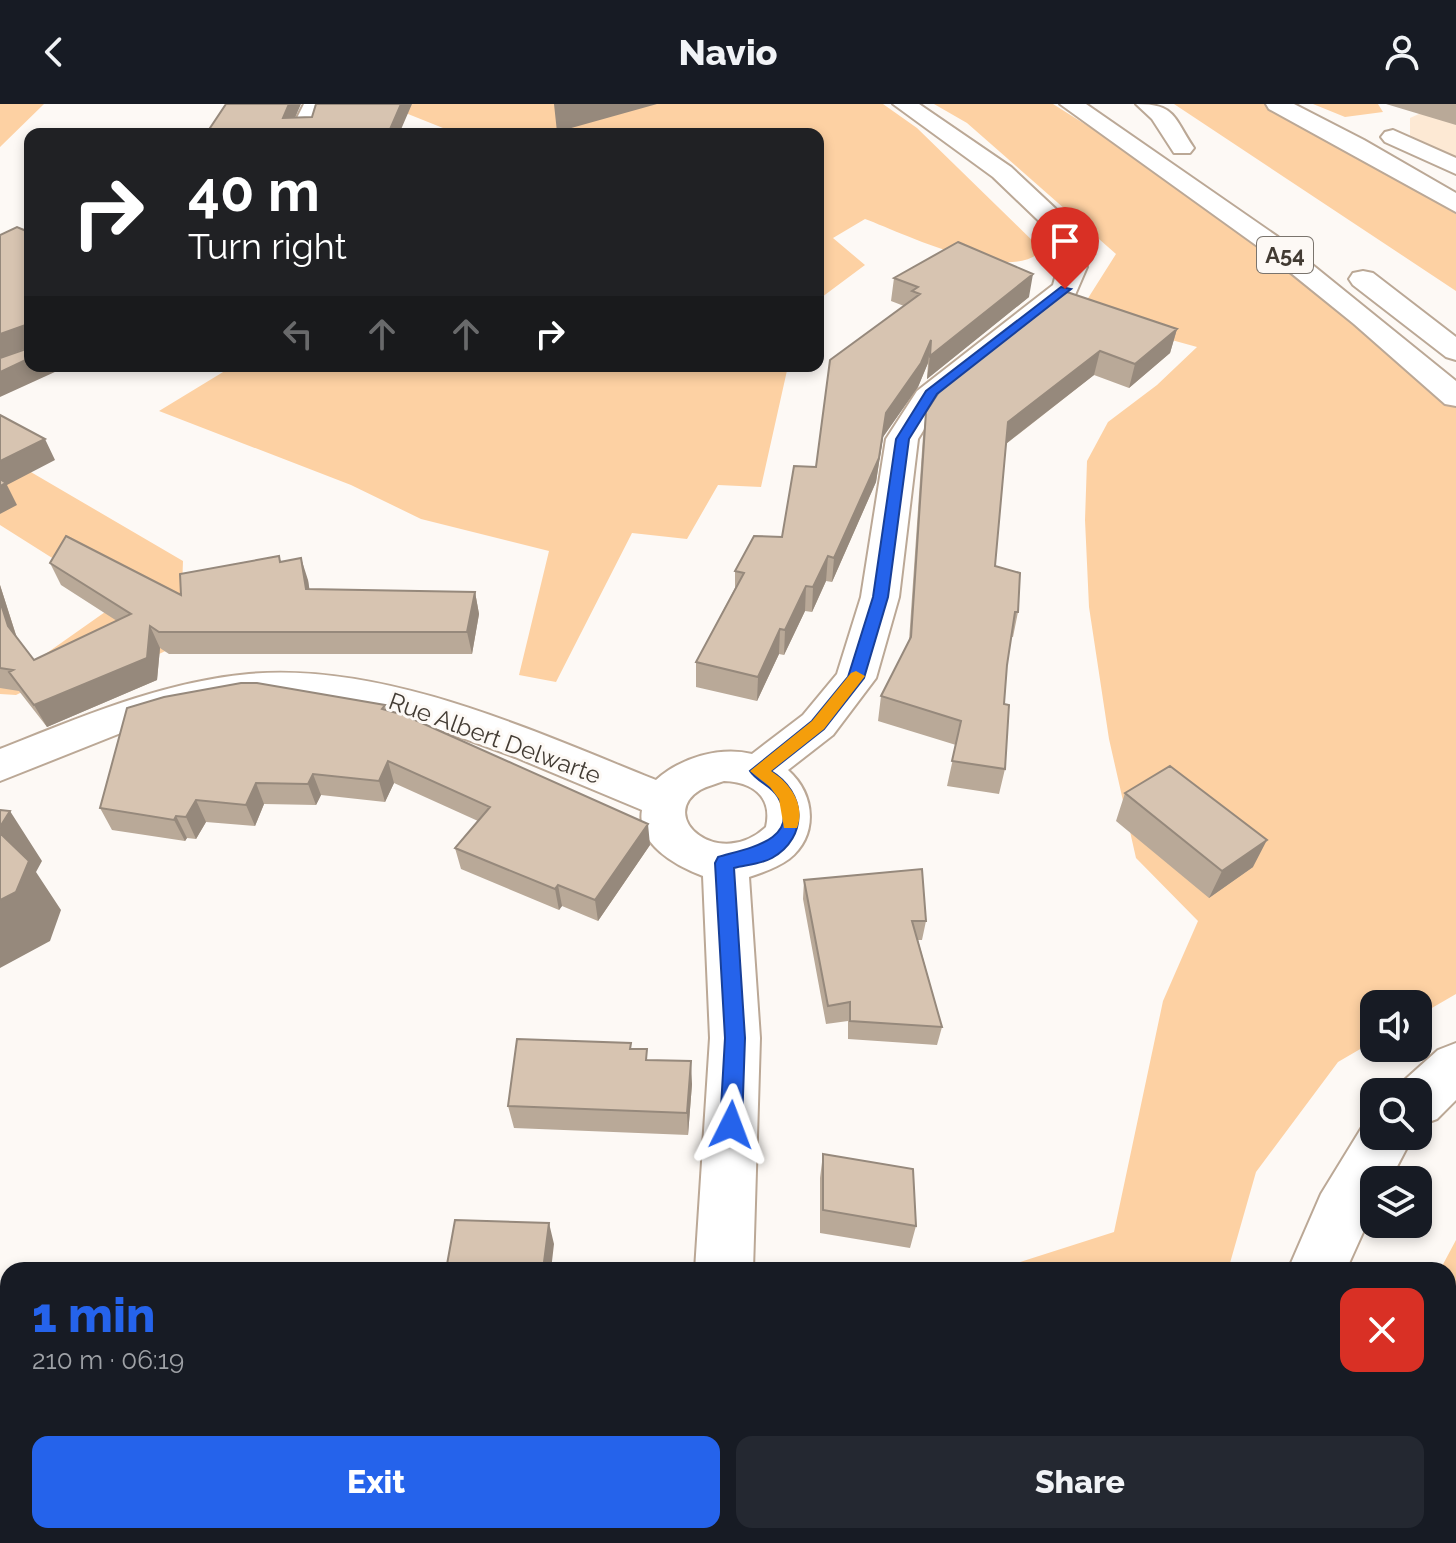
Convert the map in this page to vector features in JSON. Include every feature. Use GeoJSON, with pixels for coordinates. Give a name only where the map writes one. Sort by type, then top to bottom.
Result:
{"type":"FeatureCollection","features":[{"type":"Feature","properties":{"kind":"main road"},"geometry":{"type":"LineString","coordinates":[[304,128],[315,104]]}},
{"type":"Feature","properties":{"kind":"main road"},"geometry":{"type":"LineString","coordinates":[[759,771],[818,725],[856,678],[880,597],[902,439],[932,391],[1065,289],[1074,264],[1066,239],[1044,209],[956,138],[904,104]]}},
{"type":"Feature","properties":{"kind":"main road"},"geometry":{"type":"LineString","coordinates":[[1048,104],[1108,115]]}},
{"type":"Feature","properties":{"kind":"main road","name":"A54"},"geometry":{"type":"LineString","coordinates":[[1071,104],[1108,115],[1182,148],[1206,165]]}},
{"type":"Feature","properties":{"kind":"main road"},"geometry":{"type":"LineString","coordinates":[[1147,104],[1161,115],[1182,148]]}},
{"type":"Feature","properties":{"kind":"main road"},"geometry":{"type":"LineString","coordinates":[[1277,104],[1456,204]]}},
{"type":"Feature","properties":{"kind":"main road","name":"A54"},"geometry":{"type":"LineString","coordinates":[[1108,115],[1400,346],[1456,397]]}},
{"type":"Feature","properties":{"kind":"main road"},"geometry":{"type":"LineString","coordinates":[[1337,135],[1382,119],[1456,167]]}},
{"type":"Feature","properties":{"kind":"main road","name":"A54"},"geometry":{"type":"LineString","coordinates":[[1341,262],[1456,351]]}},
{"type":"Feature","properties":{"kind":"main road","name":"Rue Albert Delwarte"},"geometry":{"type":"LineString","coordinates":[[0,766],[128,714],[173,702],[249,688],[305,688],[400,701],[530,746],[664,801]]}},
{"type":"Feature","properties":{"kind":"main road"},"geometry":{"type":"LineString","coordinates":[[721,766],[759,771],[777,783],[788,798],[792,815],[780,842],[764,854],[725,863],[706,860],[678,846],[667,832],[662,816],[664,801],[683,778],[699,770],[721,766]]}},
{"type":"Feature","properties":{"kind":"main road"},"geometry":{"type":"LineString","coordinates":[[724,1262],[735,1038],[725,863]]}},
{"type":"Feature","properties":{"kind":"main road"},"geometry":{"type":"LineString","coordinates":[[1432,1089],[1456,1066]]}},
{"type":"Feature","properties":{"kind":"main road"},"geometry":{"type":"LineString","coordinates":[[1320,1262],[1341,1213],[1378,1150]]}},
{"type":"Feature","properties":{"kind":"shaded area"},"geometry":{"type":"Polygon","coordinates":[[[0,104],[44,104],[0,147],[0,104]]]}},
{"type":"Feature","properties":{"kind":"shaded area"},"geometry":{"type":"Polygon","coordinates":[[[406,104],[883,104],[917,128],[1042,250],[1026,260],[982,260],[929,244],[865,219],[833,238],[865,265],[824,296],[824,128],[443,128],[408,114],[406,104]]]}},
{"type":"Feature","properties":{"kind":"shaded area"},"geometry":{"type":"Polygon","coordinates":[[[934,104],[1053,104],[1126,150],[1456,389],[1456,994],[1432,1008],[1432,990],[1360,990],[1360,1049],[1338,1062],[1256,1172],[1230,1262],[1020,1262],[1114,1232],[1163,1001],[1198,921],[1136,858],[1109,739],[1089,607],[1085,520],[1087,461],[1108,422],[1157,385],[1197,347],[1078,314],[1116,254],[967,123],[934,104]]]}},
{"type":"Feature","properties":{"kind":"shaded area"},"geometry":{"type":"Polygon","coordinates":[[[1174,104],[1271,104],[1456,214],[1456,291],[1174,104]]]}},
{"type":"Feature","properties":{"kind":"shaded area"},"geometry":{"type":"Polygon","coordinates":[[[1313,104],[1378,104],[1383,112],[1345,117],[1313,104]]]}},
{"type":"Feature","properties":{"kind":"shaded area"},"geometry":{"type":"Polygon","coordinates":[[[1441,104],[1456,104],[1456,159],[1410,140],[1410,118],[1441,104]]]}},
{"type":"Feature","properties":{"kind":"shaded area"},"geometry":{"type":"Polygon","coordinates":[[[223,372],[787,372],[761,487],[718,485],[687,539],[632,533],[556,682],[519,675],[549,551],[421,519],[351,485],[159,411],[223,372]]]}},
{"type":"Feature","properties":{"kind":"shaded area"},"geometry":{"type":"Polygon","coordinates":[[[0,454],[183,561],[180,644],[136,665],[77,665],[16,695],[0,694],[0,686],[115,605],[87,580],[0,525],[0,454]]]}},
{"type":"Feature","properties":{"kind":"shaded area"},"geometry":{"type":"Polygon","coordinates":[[[1456,1240],[1456,1262],[1444,1262],[1456,1240]]]}},
{"type":"Feature","properties":{"kind":"building"},"geometry":{"type":"Polygon","coordinates":[[[226,104],[289,104],[283,118],[312,117],[316,104],[401,104],[391,128],[210,128],[226,104]]]}},
{"type":"Feature","properties":{"kind":"building"},"geometry":{"type":"Polygon","coordinates":[[[17,227],[24,230],[24,342],[23,326],[0,334],[0,235],[17,227]]]}},
{"type":"Feature","properties":{"kind":"building"},"geometry":{"type":"Polygon","coordinates":[[[958,242],[1033,274],[930,356],[931,340],[921,363],[886,413],[879,458],[834,558],[828,556],[813,587],[806,586],[785,630],[780,629],[758,677],[696,662],[744,573],[735,571],[754,536],[782,537],[794,466],[816,467],[830,360],[920,294],[912,291],[918,287],[894,278],[958,242]]]}},
{"type":"Feature","properties":{"kind":"building"},"geometry":{"type":"Polygon","coordinates":[[[1061,290],[1177,329],[1135,364],[1100,351],[1008,422],[995,566],[1020,573],[1018,612],[1015,612],[1004,704],[1009,705],[1005,769],[952,761],[961,721],[881,696],[911,637],[926,412],[950,375],[1061,290]]]}},
{"type":"Feature","properties":{"kind":"building"},"geometry":{"type":"Polygon","coordinates":[[[24,350],[24,361],[0,372],[0,358],[24,350]]]}},
{"type":"Feature","properties":{"kind":"building"},"geometry":{"type":"Polygon","coordinates":[[[0,415],[45,439],[0,461],[0,415]]]}},
{"type":"Feature","properties":{"kind":"building"},"geometry":{"type":"Polygon","coordinates":[[[66,536],[181,595],[180,574],[279,556],[280,562],[301,558],[306,589],[475,592],[467,632],[159,632],[150,626],[147,658],[34,705],[9,672],[13,670],[0,668],[0,601],[8,626],[34,660],[131,614],[50,563],[66,536]]]}},
{"type":"Feature","properties":{"kind":"building"},"geometry":{"type":"Polygon","coordinates":[[[257,683],[385,705],[382,709],[404,715],[648,824],[595,900],[558,885],[555,889],[455,848],[490,807],[388,761],[379,781],[313,774],[308,784],[256,783],[246,805],[196,800],[186,817],[176,816],[174,820],[100,808],[127,708],[164,697],[257,683]]]}},
{"type":"Feature","properties":{"kind":"building"},"geometry":{"type":"Polygon","coordinates":[[[1170,766],[1267,840],[1222,871],[1125,793],[1170,766]]]}},
{"type":"Feature","properties":{"kind":"building"},"geometry":{"type":"Polygon","coordinates":[[[0,810],[10,811],[0,827],[0,810]]]}},
{"type":"Feature","properties":{"kind":"building"},"geometry":{"type":"Polygon","coordinates":[[[0,833],[29,861],[16,892],[0,900],[0,833]]]}},
{"type":"Feature","properties":{"kind":"building"},"geometry":{"type":"Polygon","coordinates":[[[922,869],[926,921],[912,921],[942,1027],[850,1021],[850,1002],[828,1006],[804,880],[922,869]]]}},
{"type":"Feature","properties":{"kind":"building"},"geometry":{"type":"Polygon","coordinates":[[[517,1039],[631,1043],[630,1049],[647,1049],[646,1060],[691,1061],[687,1113],[508,1106],[517,1039]]]}},
{"type":"Feature","properties":{"kind":"building"},"geometry":{"type":"Polygon","coordinates":[[[823,1154],[913,1169],[916,1226],[823,1210],[823,1154]]]}},
{"type":"Feature","properties":{"kind":"building"},"geometry":{"type":"Polygon","coordinates":[[[455,1220],[549,1223],[544,1262],[447,1262],[455,1220]]]}},
{"type":"Feature","properties":{"kind":"slow traffic"},"geometry":{"type":"LineString","coordinates":[[790,823],[792,815],[788,798],[777,783],[759,771],[818,725],[856,676]]}},
{"type":"Feature","properties":{"kind":"route"},"geometry":{"type":"LineString","coordinates":[[731,1125],[735,1038],[725,863],[764,854],[780,842],[792,815],[788,798],[777,783],[759,771],[818,725],[856,678],[880,597],[902,439],[932,391],[1013,332],[1065,289]]}}]}
